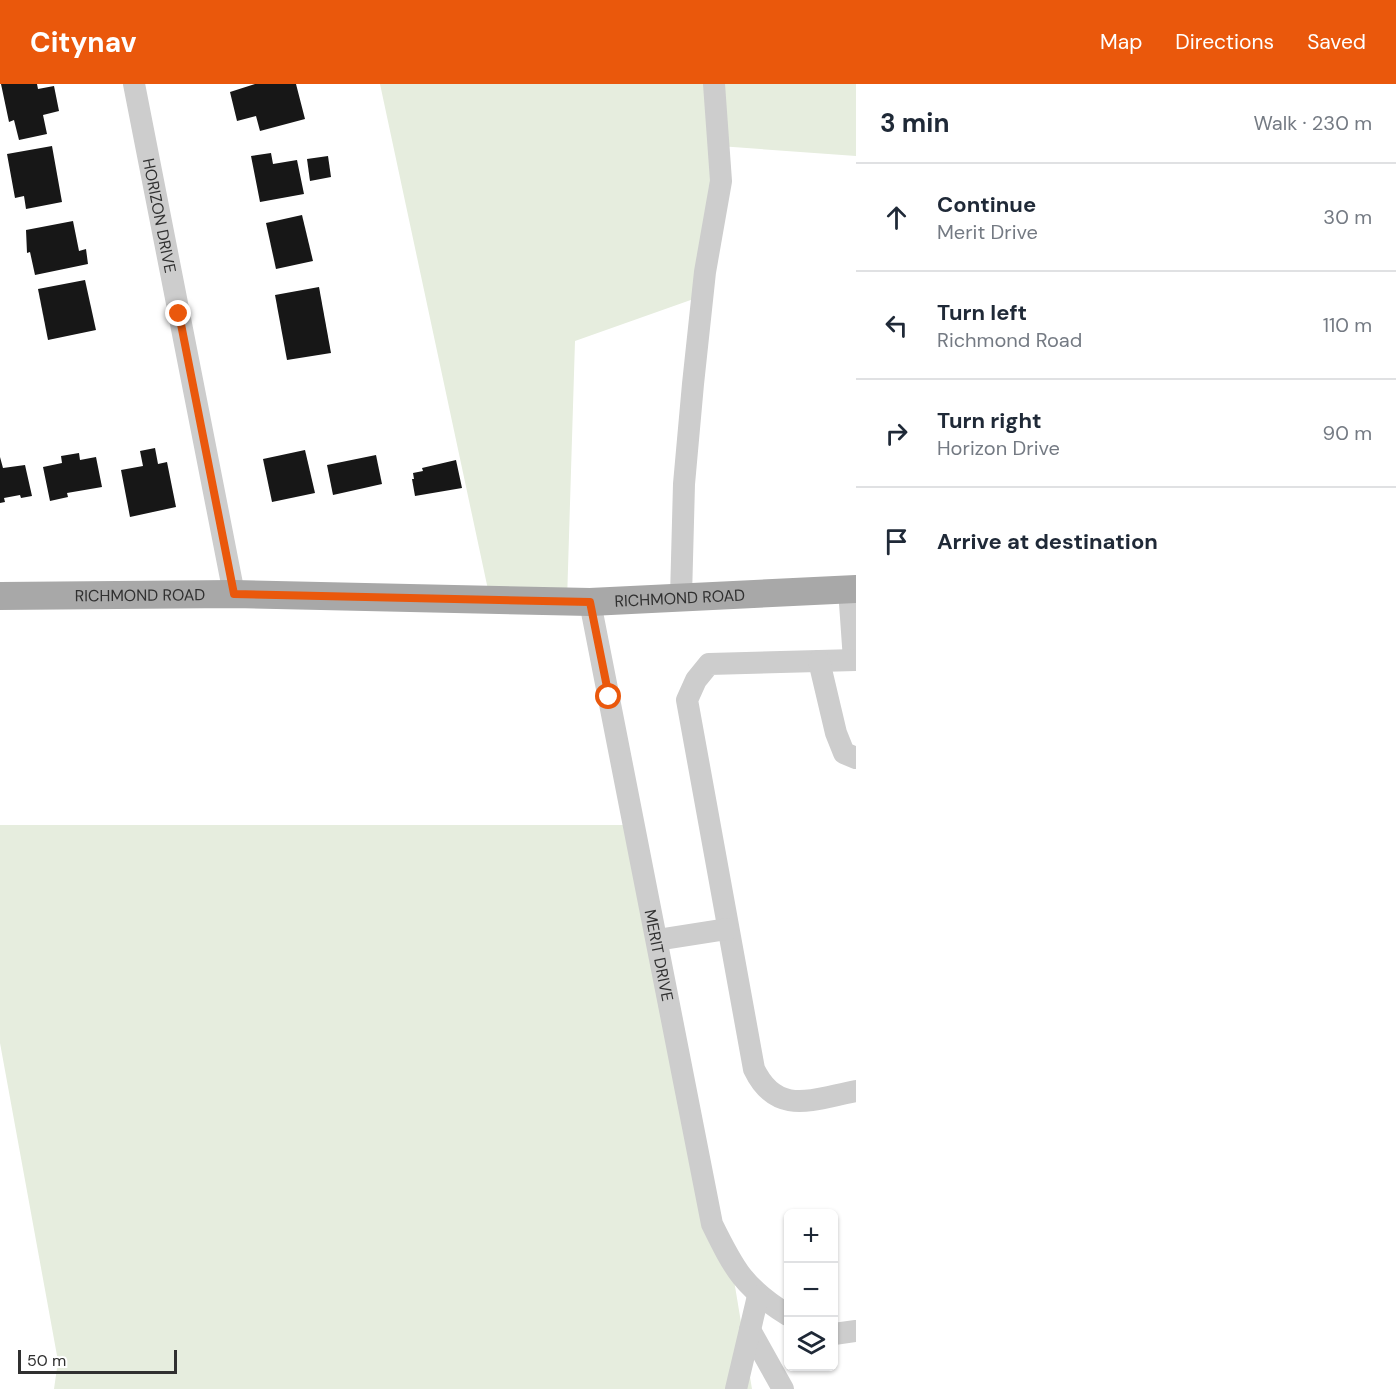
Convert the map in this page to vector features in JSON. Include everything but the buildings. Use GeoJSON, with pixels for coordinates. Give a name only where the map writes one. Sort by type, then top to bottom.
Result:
{"type":"FeatureCollection","features":[{"type":"Feature","properties":{"kind":"main road","name":"RICHMOND ROAD"},"geometry":{"type":"LineString","coordinates":[[0,596],[234,594],[590,602],[853,589]]}},
{"type":"Feature","properties":{"kind":"street","name":"HORIZON DRIVE"},"geometry":{"type":"LineString","coordinates":[[134,84],[234,594]]}},
{"type":"Feature","properties":{"kind":"street"},"geometry":{"type":"LineString","coordinates":[[681,597],[684,483],[693,384],[705,272],[722,182],[714,84]]}},
{"type":"Feature","properties":{"kind":"street"},"geometry":{"type":"LineString","coordinates":[[853,589],[855,660],[709,664],[696,680],[687,700],[754,1069],[763,1088],[777,1097],[797,1102],[856,1091]]}},
{"type":"Feature","properties":{"kind":"street","name":"MERIT DRIVE"},"geometry":{"type":"LineString","coordinates":[[590,602],[712,1224],[731,1263],[758,1296],[784,1312]]}},
{"type":"Feature","properties":{"kind":"street"},"geometry":{"type":"LineString","coordinates":[[819,661],[836,733],[844,753],[856,758]]}},
{"type":"Feature","properties":{"kind":"street"},"geometry":{"type":"LineString","coordinates":[[657,940],[727,929]]}},
{"type":"Feature","properties":{"kind":"street"},"geometry":{"type":"LineString","coordinates":[[736,1389],[758,1296]]}},
{"type":"Feature","properties":{"kind":"street"},"geometry":{"type":"LineString","coordinates":[[750,1330],[783,1389]]}},
{"type":"Feature","properties":{"kind":"street"},"geometry":{"type":"LineString","coordinates":[[838,1333],[856,1331]]}},
{"type":"Feature","properties":{"kind":"green space"},"geometry":{"type":"Polygon","coordinates":[[[380,84],[856,84],[856,156],[719,146],[702,296],[575,341],[567,601],[490,599],[380,84]]]}},
{"type":"Feature","properties":{"kind":"green space"},"geometry":{"type":"Polygon","coordinates":[[[0,825],[635,825],[731,1262],[752,1389],[54,1389],[58,1361],[0,1043],[0,825]]]}},
{"type":"Feature","properties":{"kind":"route"},"geometry":{"type":"LineString","coordinates":[[179,314],[234,594],[590,602],[609,697]]}}]}
